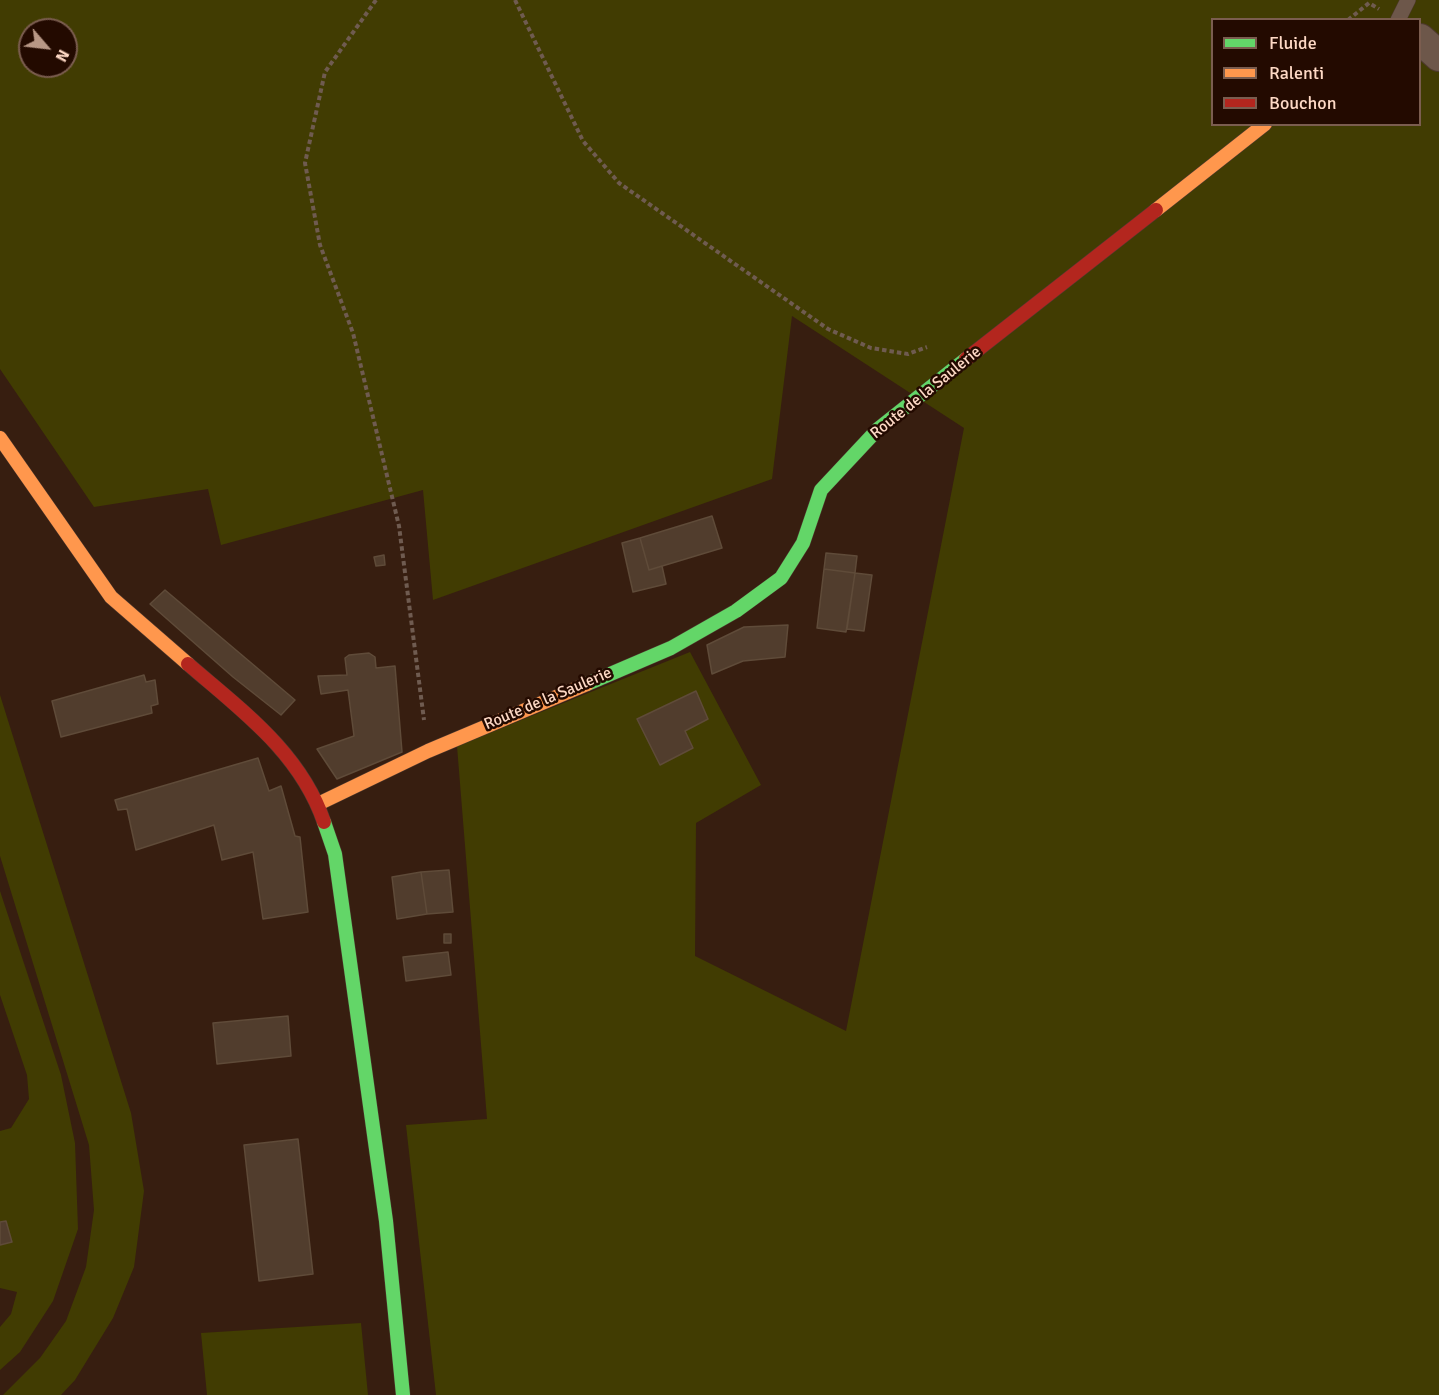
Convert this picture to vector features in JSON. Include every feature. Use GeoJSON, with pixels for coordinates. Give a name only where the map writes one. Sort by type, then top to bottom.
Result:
{"type":"FeatureCollection","features":[{"type":"Feature","properties":{"kind":"street"},"geometry":{"type":"LineString","coordinates":[[1421,41],[1439,56]]}},
{"type":"Feature","properties":{"kind":"street","name":"Route de la Saulerie"},"geometry":{"type":"LineString","coordinates":[[318,804],[428,750],[670,648],[736,611],[781,578],[803,543],[821,490],[878,429],[1262,126]]}},
{"type":"Feature","properties":{"kind":"street"},"geometry":{"type":"LineString","coordinates":[[0,438],[111,597],[269,734],[301,772],[318,804],[335,854],[386,1221],[402,1395]]}},
{"type":"Feature","properties":{"kind":"lane"},"geometry":{"type":"LineString","coordinates":[[1392,17],[1408,0]]}},
{"type":"Feature","properties":{"kind":"path"},"geometry":{"type":"LineString","coordinates":[[376,0],[325,72],[305,163],[320,245],[353,333],[399,526],[428,750]]}},
{"type":"Feature","properties":{"kind":"path"},"geometry":{"type":"LineString","coordinates":[[515,0],[583,141],[619,183],[828,329],[871,348],[908,354],[936,344]]}},
{"type":"Feature","properties":{"kind":"path"},"geometry":{"type":"LineString","coordinates":[[1350,18],[1369,3],[1392,17]]}},
{"type":"Feature","properties":{"kind":"shaded area"},"geometry":{"type":"Polygon","coordinates":[[[0,0],[1439,0],[1439,1395],[436,1395],[406,1125],[487,1119],[457,746],[690,652],[761,785],[696,823],[695,956],[846,1031],[964,428],[792,316],[772,479],[433,600],[423,490],[221,545],[208,489],[94,507],[0,369],[0,0]]]}},
{"type":"Feature","properties":{"kind":"shaded area"},"geometry":{"type":"Polygon","coordinates":[[[0,695],[131,1113],[144,1191],[134,1267],[113,1318],[75,1380],[61,1395],[3,1395],[40,1358],[66,1321],[86,1267],[94,1210],[89,1145],[0,856],[0,695]]]}},
{"type":"Feature","properties":{"kind":"shaded area"},"geometry":{"type":"Polygon","coordinates":[[[0,891],[61,1075],[75,1143],[78,1229],[53,1301],[20,1352],[0,1370],[0,1327],[11,1314],[17,1292],[0,1288],[0,1131],[11,1128],[29,1099],[27,1075],[0,995],[0,891]]]}},
{"type":"Feature","properties":{"kind":"shaded area"},"geometry":{"type":"Polygon","coordinates":[[[361,1323],[368,1395],[207,1395],[201,1333],[361,1323]]]}},
{"type":"Feature","properties":{"kind":"building"},"geometry":{"type":"Polygon","coordinates":[[[712,516],[722,548],[649,570],[640,538],[712,516]]]}},
{"type":"Feature","properties":{"kind":"building"},"geometry":{"type":"Polygon","coordinates":[[[640,538],[649,570],[662,566],[666,584],[633,592],[622,543],[640,538]]]}},
{"type":"Feature","properties":{"kind":"building"},"geometry":{"type":"Polygon","coordinates":[[[826,553],[857,556],[855,573],[824,569],[826,553]]]}},
{"type":"Feature","properties":{"kind":"building"},"geometry":{"type":"Polygon","coordinates":[[[384,555],[385,565],[376,566],[374,557],[384,555]]]}},
{"type":"Feature","properties":{"kind":"building"},"geometry":{"type":"Polygon","coordinates":[[[824,569],[855,573],[846,632],[817,628],[824,569]]]}},
{"type":"Feature","properties":{"kind":"building"},"geometry":{"type":"Polygon","coordinates":[[[855,573],[872,575],[864,631],[847,629],[855,573]]]}},
{"type":"Feature","properties":{"kind":"building"},"geometry":{"type":"Polygon","coordinates":[[[165,590],[295,700],[281,715],[233,677],[150,604],[165,590]]]}},
{"type":"Feature","properties":{"kind":"building"},"geometry":{"type":"Polygon","coordinates":[[[788,625],[785,657],[743,661],[712,674],[707,645],[744,627],[788,625]]]}},
{"type":"Feature","properties":{"kind":"building"},"geometry":{"type":"Polygon","coordinates":[[[369,653],[375,657],[376,668],[395,666],[402,752],[337,779],[317,749],[354,736],[348,690],[321,694],[318,676],[347,675],[345,658],[349,655],[369,653]]]}},
{"type":"Feature","properties":{"kind":"building"},"geometry":{"type":"Polygon","coordinates":[[[144,675],[146,682],[155,680],[158,704],[151,706],[152,713],[61,737],[52,701],[144,675]]]}},
{"type":"Feature","properties":{"kind":"building"},"geometry":{"type":"Polygon","coordinates":[[[696,691],[708,719],[685,731],[693,748],[660,765],[637,719],[696,691]]]}},
{"type":"Feature","properties":{"kind":"building"},"geometry":{"type":"Polygon","coordinates":[[[258,758],[269,791],[281,786],[295,836],[300,837],[308,912],[263,919],[253,852],[222,860],[214,825],[136,850],[127,809],[118,810],[115,800],[258,758]]]}},
{"type":"Feature","properties":{"kind":"building"},"geometry":{"type":"Polygon","coordinates":[[[449,870],[453,912],[427,914],[421,872],[449,870]]]}},
{"type":"Feature","properties":{"kind":"building"},"geometry":{"type":"Polygon","coordinates":[[[421,872],[427,914],[397,919],[392,877],[421,872]]]}},
{"type":"Feature","properties":{"kind":"building"},"geometry":{"type":"Polygon","coordinates":[[[444,934],[451,934],[451,943],[444,943],[444,934]]]}},
{"type":"Feature","properties":{"kind":"building"},"geometry":{"type":"Polygon","coordinates":[[[448,952],[451,975],[406,981],[403,957],[448,952]]]}},
{"type":"Feature","properties":{"kind":"building"},"geometry":{"type":"Polygon","coordinates":[[[288,1016],[291,1056],[217,1064],[213,1023],[288,1016]]]}},
{"type":"Feature","properties":{"kind":"building"},"geometry":{"type":"Polygon","coordinates":[[[298,1139],[313,1274],[259,1281],[244,1145],[298,1139]]]}},
{"type":"Feature","properties":{"kind":"building"},"geometry":{"type":"Polygon","coordinates":[[[6,1221],[12,1242],[0,1245],[0,1222],[6,1221]]]}},
{"type":"Feature","properties":{"kind":"traffic: fast"},"geometry":{"type":"LineString","coordinates":[[587,684],[671,648],[736,611],[781,578],[803,543],[821,490],[878,429],[966,359]]}},
{"type":"Feature","properties":{"kind":"traffic: fast"},"geometry":{"type":"LineString","coordinates":[[324,822],[335,854],[386,1221],[403,1395]]}},
{"type":"Feature","properties":{"kind":"traffic: slow"},"geometry":{"type":"LineString","coordinates":[[1156,210],[1262,126]]}},
{"type":"Feature","properties":{"kind":"traffic: slow"},"geometry":{"type":"LineString","coordinates":[[0,438],[111,597],[188,664]]}},
{"type":"Feature","properties":{"kind":"traffic: slow"},"geometry":{"type":"LineString","coordinates":[[318,804],[428,751],[587,684]]}},
{"type":"Feature","properties":{"kind":"traffic: jam"},"geometry":{"type":"LineString","coordinates":[[966,359],[1156,210]]}},
{"type":"Feature","properties":{"kind":"traffic: jam"},"geometry":{"type":"LineString","coordinates":[[188,664],[248,716],[284,753],[300,774],[324,822]]}}]}
